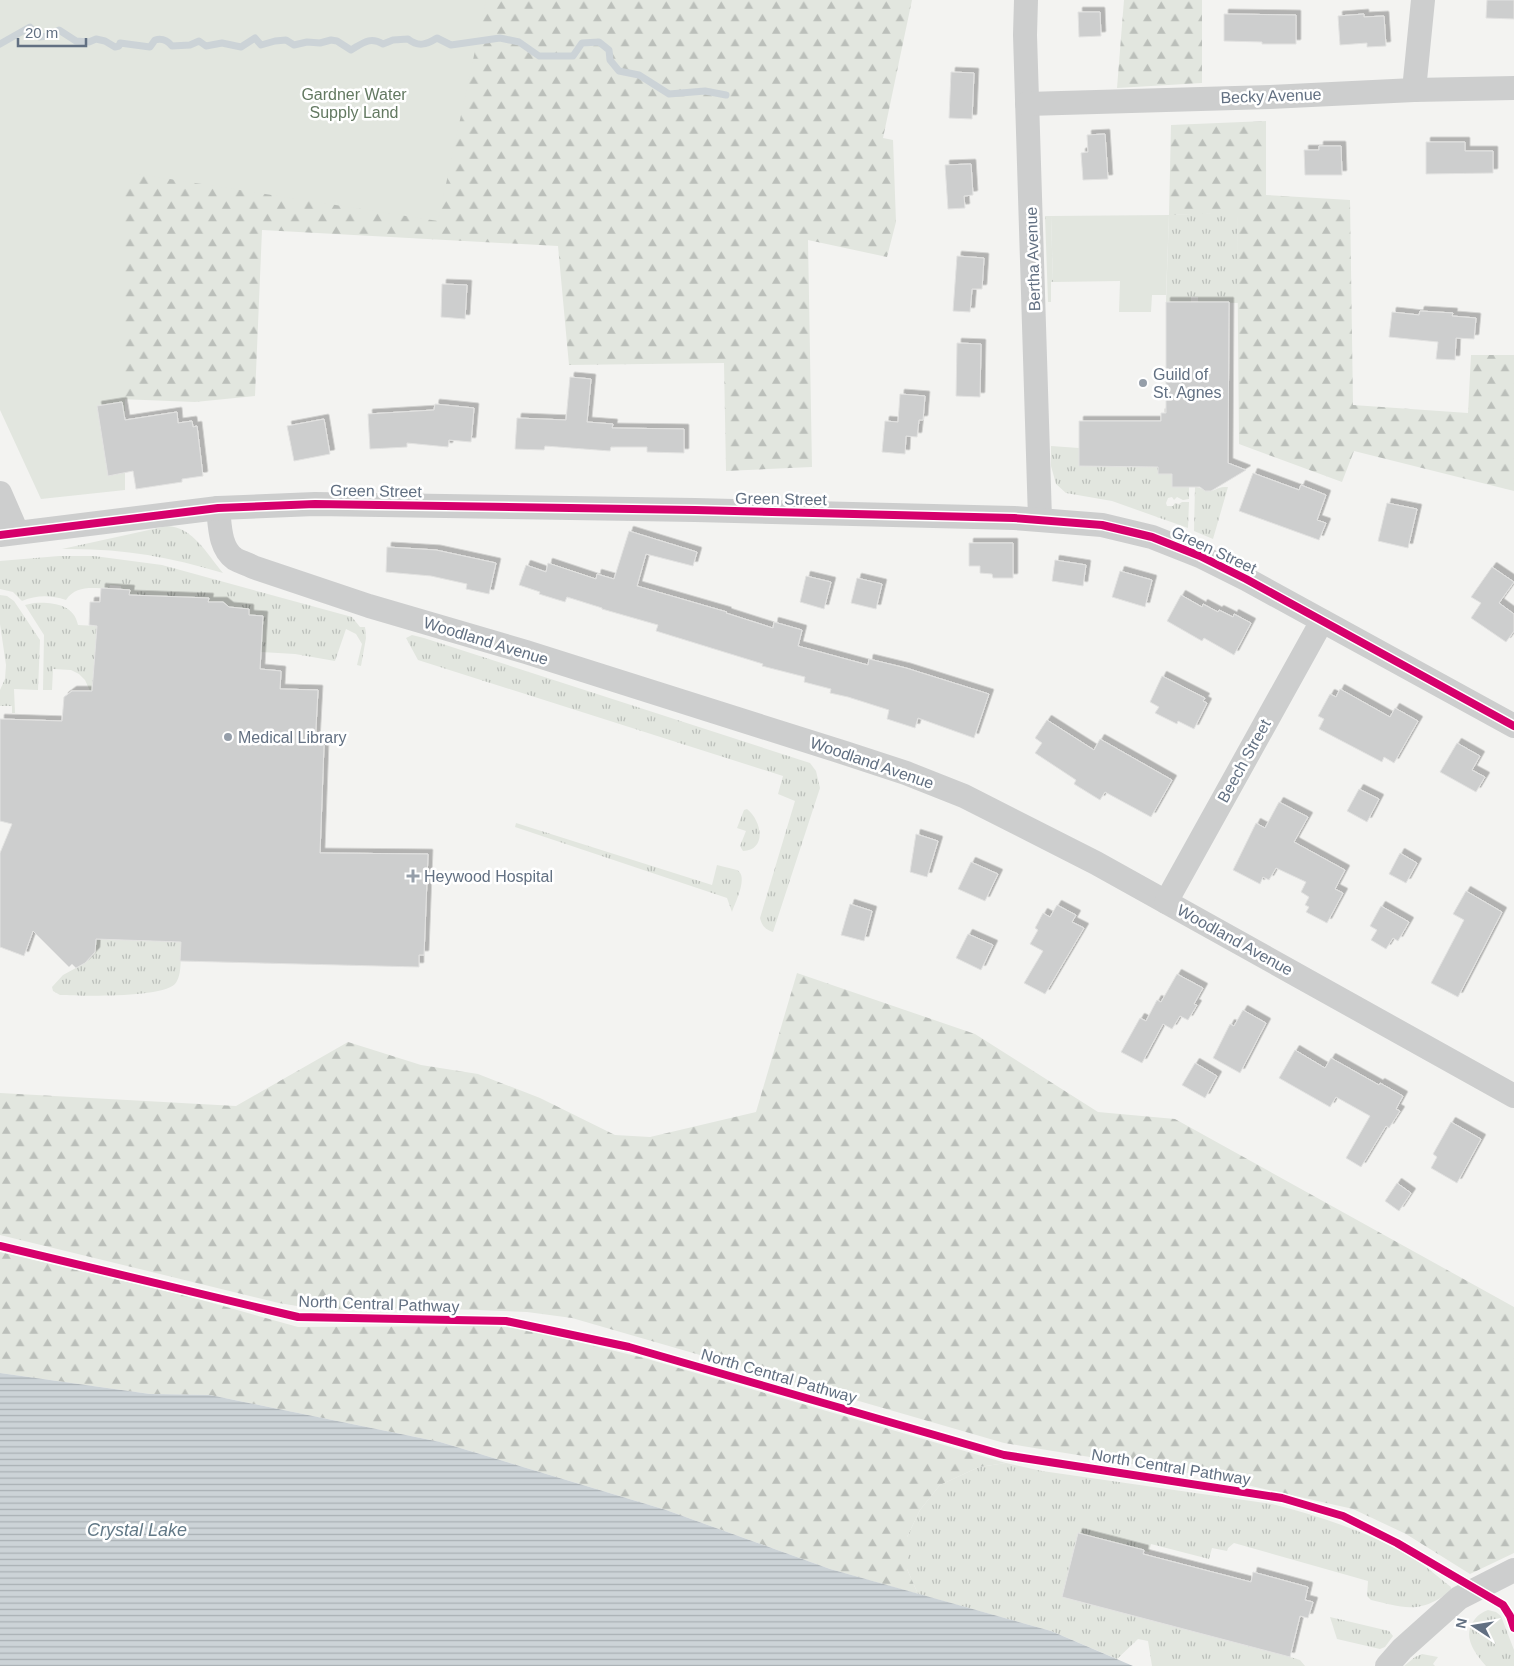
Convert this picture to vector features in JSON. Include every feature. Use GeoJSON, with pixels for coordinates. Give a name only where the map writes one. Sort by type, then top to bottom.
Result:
{"type":"FeatureCollection","features":[{"type":"Feature","properties":{"kind":"street","name":"Bertha Avenue"},"geometry":{"type":"LineString","coordinates":[[1026,0],[1027,104],[1040,519]]}},
{"type":"Feature","properties":{"kind":"street"},"geometry":{"type":"LineString","coordinates":[[1414,90],[1423,0]]}},
{"type":"Feature","properties":{"kind":"street","name":"Becky Avenue"},"geometry":{"type":"LineString","coordinates":[[1027,104],[1514,88]]}},
{"type":"Feature","properties":{"kind":"street"},"geometry":{"type":"LineString","coordinates":[[0,493],[9,534]]}},
{"type":"Feature","properties":{"kind":"street","name":"Green Street"},"geometry":{"type":"LineString","coordinates":[[9,534],[218,508],[288,504],[1040,519],[1102,525],[1176,545],[1231,572],[1514,726]]}},
{"type":"Feature","properties":{"kind":"street","name":"Woodland Avenue"},"geometry":{"type":"LineString","coordinates":[[218,508],[220,528],[225,547],[235,558],[253,567],[369,606],[526,652],[906,773],[964,796],[1091,860],[1514,1096]]}},
{"type":"Feature","properties":{"kind":"street","name":"Beech Street"},"geometry":{"type":"LineString","coordinates":[[1166,902],[1322,621]]}},
{"type":"Feature","properties":{"kind":"street"},"geometry":{"type":"LineString","coordinates":[[1387,1666],[1402,1649],[1459,1598],[1514,1570]]}},
{"type":"Feature","properties":{"kind":"green space"},"geometry":{"type":"Polygon","coordinates":[[[0,0],[912,0],[883,138],[893,140],[896,222],[887,257],[808,240],[812,467],[726,471],[724,363],[569,365],[558,246],[262,230],[255,396],[195,402],[94,398],[0,0]]]}},
{"type":"Feature","properties":{"kind":"green space","name":"Gardner Water Supply Land"},"geometry":{"type":"Polygon","coordinates":[[[0,0],[486,0],[438,221],[125,172],[125,490],[41,499],[0,410],[0,0]]]}},
{"type":"Feature","properties":{"kind":"green space"},"geometry":{"type":"Polygon","coordinates":[[[1124,0],[1202,0],[1202,83],[1117,88],[1124,0]]]}},
{"type":"Feature","properties":{"kind":"green space"},"geometry":{"type":"Polygon","coordinates":[[[1266,121],[1266,195],[1350,200],[1353,405],[1468,413],[1471,355],[1514,355],[1514,491],[1354,451],[1342,482],[1239,444],[1237,213],[1169,215],[1171,125],[1266,121]]]}},
{"type":"Feature","properties":{"kind":"green space"},"geometry":{"type":"Polygon","coordinates":[[[1237,212],[1239,303],[1198,302],[1198,297],[1191,297],[1191,302],[1166,302],[1169,215],[1237,212]]]}},
{"type":"Feature","properties":{"kind":"green space"},"geometry":{"type":"Polygon","coordinates":[[[1169,215],[1166,295],[1152,295],[1151,312],[1119,312],[1120,281],[1053,282],[1051,216],[1169,215]]]}},
{"type":"Feature","properties":{"kind":"green space"},"geometry":{"type":"Polygon","coordinates":[[[1045,216],[1051,216],[1053,282],[1051,282],[1051,302],[1048,302],[1045,216]]]}},
{"type":"Feature","properties":{"kind":"green space"},"geometry":{"type":"Polygon","coordinates":[[[1051,446],[1079,448],[1079,466],[1158,467],[1158,474],[1172,474],[1172,486],[1189,487],[1189,499],[1183,500],[1177,497],[1174,500],[1172,497],[1168,498],[1166,503],[1167,506],[1173,506],[1175,503],[1189,502],[1188,528],[1112,501],[1066,493],[1056,484],[1051,466],[1051,446]]]}},
{"type":"Feature","properties":{"kind":"green space"},"geometry":{"type":"Polygon","coordinates":[[[1195,487],[1209,491],[1228,487],[1213,539],[1194,531],[1195,487]]]}},
{"type":"Feature","properties":{"kind":"green space"},"geometry":{"type":"Polygon","coordinates":[[[167,526],[184,531],[192,536],[223,573],[143,554],[104,550],[62,549],[167,526]]]}},
{"type":"Feature","properties":{"kind":"green space"},"geometry":{"type":"Polygon","coordinates":[[[59,556],[94,556],[162,565],[352,617],[360,627],[365,627],[366,638],[361,666],[357,665],[362,644],[356,634],[346,629],[335,661],[295,654],[261,652],[263,616],[249,615],[249,609],[227,607],[223,602],[208,602],[208,598],[129,595],[130,590],[121,589],[121,586],[110,585],[109,589],[85,588],[70,595],[66,600],[44,596],[22,601],[13,592],[0,589],[0,561],[59,556]]]}},
{"type":"Feature","properties":{"kind":"green space"},"geometry":{"type":"Polygon","coordinates":[[[0,595],[7,596],[14,601],[40,640],[38,690],[14,689],[15,713],[12,713],[12,706],[0,706],[0,690],[5,679],[6,665],[0,624],[0,595]]]}},
{"type":"Feature","properties":{"kind":"green space"},"geometry":{"type":"Polygon","coordinates":[[[48,603],[61,606],[72,613],[78,625],[97,626],[94,667],[103,700],[90,691],[85,680],[79,674],[71,670],[53,669],[52,690],[43,690],[44,635],[25,605],[48,603]]]}},
{"type":"Feature","properties":{"kind":"green space"},"geometry":{"type":"Polygon","coordinates":[[[412,635],[810,763],[816,771],[820,788],[773,932],[764,927],[760,918],[795,801],[778,794],[783,776],[418,660],[406,638],[412,635]]]}},
{"type":"Feature","properties":{"kind":"green space"},"geometry":{"type":"Polygon","coordinates":[[[747,809],[756,820],[760,834],[756,846],[743,851],[740,846],[746,831],[737,828],[744,810],[747,809]]]}},
{"type":"Feature","properties":{"kind":"green space"},"geometry":{"type":"Polygon","coordinates":[[[516,823],[712,885],[717,865],[735,869],[742,878],[740,890],[732,912],[727,898],[515,827],[516,823]]]}},
{"type":"Feature","properties":{"kind":"green space"},"geometry":{"type":"Polygon","coordinates":[[[96,939],[181,942],[178,980],[167,989],[138,994],[102,996],[60,995],[53,991],[52,987],[63,975],[85,963],[95,953],[96,939]]]}},
{"type":"Feature","properties":{"kind":"green space"},"geometry":{"type":"Polygon","coordinates":[[[797,973],[975,1034],[1098,1112],[1175,1119],[1514,1307],[1514,1553],[1470,1574],[1406,1534],[1353,1509],[1207,1476],[1004,1443],[572,1318],[527,1312],[424,1308],[321,1310],[279,1303],[0,1235],[0,1093],[236,1106],[348,1042],[421,1065],[478,1074],[540,1098],[615,1135],[650,1137],[756,1112],[797,973]]]}},
{"type":"Feature","properties":{"kind":"green space"},"geometry":{"type":"Polygon","coordinates":[[[0,1252],[187,1296],[298,1327],[495,1326],[524,1329],[644,1358],[1006,1463],[979,1467],[940,1485],[920,1510],[907,1537],[907,1569],[918,1594],[830,1569],[666,1510],[440,1442],[210,1395],[150,1394],[0,1373],[0,1252]]]}},
{"type":"Feature","properties":{"kind":"green space"},"geometry":{"type":"Polygon","coordinates":[[[1006,1463],[1042,1471],[1272,1504],[1326,1519],[1395,1548],[1421,1564],[1451,1587],[1451,1589],[1442,1597],[1427,1605],[1419,1607],[1396,1606],[1371,1600],[1367,1596],[1368,1581],[1234,1543],[1227,1551],[1212,1548],[1209,1559],[1151,1544],[1149,1552],[1078,1533],[1062,1597],[1290,1657],[1300,1660],[1305,1666],[1152,1666],[1148,1641],[1138,1639],[1117,1659],[1051,1631],[918,1594],[907,1569],[907,1537],[920,1510],[940,1485],[979,1467],[1006,1463]]]}},
{"type":"Feature","properties":{"kind":"green space"},"geometry":{"type":"Polygon","coordinates":[[[1488,1610],[1496,1612],[1501,1616],[1514,1650],[1514,1666],[1486,1666],[1471,1644],[1469,1632],[1471,1625],[1478,1616],[1488,1610]]]}},
{"type":"Feature","properties":{"kind":"green space"},"geometry":{"type":"Polygon","coordinates":[[[1330,1617],[1389,1631],[1393,1636],[1385,1647],[1380,1649],[1337,1639],[1330,1617]]]}},
{"type":"Feature","properties":{"kind":"green space"},"geometry":{"type":"Polygon","coordinates":[[[1422,1654],[1438,1657],[1433,1664],[1435,1666],[1404,1666],[1415,1657],[1422,1654]]]}},
{"type":"Feature","properties":{"kind":"water","name":"Crystal Lake"},"geometry":{"type":"Polygon","coordinates":[[[0,1373],[150,1394],[210,1395],[440,1442],[666,1510],[830,1569],[1051,1631],[1133,1666],[0,1666],[0,1373]]]}},
{"type":"Feature","properties":{"kind":"building"},"geometry":{"type":"Polygon","coordinates":[[[1487,0],[1514,0],[1514,19],[1486,18],[1487,0]]]}},
{"type":"Feature","properties":{"kind":"building"},"geometry":{"type":"Polygon","coordinates":[[[1078,12],[1100,12],[1101,36],[1079,37],[1078,12]]]}},
{"type":"Feature","properties":{"kind":"building"},"geometry":{"type":"Polygon","coordinates":[[[1224,14],[1296,15],[1296,44],[1224,41],[1224,14]]]}},
{"type":"Feature","properties":{"kind":"building"},"geometry":{"type":"Polygon","coordinates":[[[1364,14],[1364,17],[1384,16],[1386,46],[1367,47],[1367,43],[1340,45],[1338,16],[1364,14]]]}},
{"type":"Feature","properties":{"kind":"building"},"geometry":{"type":"Polygon","coordinates":[[[951,72],[974,73],[972,119],[949,118],[951,72]]]}},
{"type":"Feature","properties":{"kind":"building"},"geometry":{"type":"Polygon","coordinates":[[[1105,134],[1108,179],[1083,180],[1081,153],[1088,152],[1087,135],[1105,134]]]}},
{"type":"Feature","properties":{"kind":"building"},"geometry":{"type":"Polygon","coordinates":[[[1426,142],[1465,142],[1465,151],[1493,151],[1493,173],[1426,174],[1426,142]]]}},
{"type":"Feature","properties":{"kind":"building"},"geometry":{"type":"Polygon","coordinates":[[[1319,146],[1341,146],[1342,175],[1305,175],[1304,150],[1319,150],[1319,146]]]}},
{"type":"Feature","properties":{"kind":"building"},"geometry":{"type":"Polygon","coordinates":[[[971,164],[973,195],[964,196],[965,208],[948,209],[945,165],[971,164]]]}},
{"type":"Feature","properties":{"kind":"building"},"geometry":{"type":"Polygon","coordinates":[[[957,256],[984,258],[982,289],[972,289],[970,312],[953,311],[957,256]]]}},
{"type":"Feature","properties":{"kind":"building"},"geometry":{"type":"Polygon","coordinates":[[[442,284],[467,285],[465,319],[441,317],[442,284]]]}},
{"type":"Feature","properties":{"kind":"building"},"geometry":{"type":"Polygon","coordinates":[[[1166,302],[1229,302],[1228,463],[1246,470],[1211,491],[1205,491],[1200,487],[1172,487],[1172,474],[1158,474],[1158,467],[1079,466],[1079,421],[1161,421],[1161,413],[1166,413],[1166,302]]]}},
{"type":"Feature","properties":{"kind":"building"},"geometry":{"type":"Polygon","coordinates":[[[1420,311],[1453,313],[1452,316],[1476,318],[1474,339],[1456,338],[1455,360],[1436,359],[1438,342],[1389,337],[1392,312],[1419,315],[1420,311]]]}},
{"type":"Feature","properties":{"kind":"building"},"geometry":{"type":"Polygon","coordinates":[[[957,343],[981,344],[980,397],[956,396],[957,343]]]}},
{"type":"Feature","properties":{"kind":"building"},"geometry":{"type":"Polygon","coordinates":[[[570,377],[591,379],[587,422],[613,424],[612,428],[684,429],[684,453],[647,452],[647,447],[611,447],[610,451],[545,446],[544,450],[515,449],[517,418],[566,420],[570,377]]]}},
{"type":"Feature","properties":{"kind":"building"},"geometry":{"type":"Polygon","coordinates":[[[900,394],[925,396],[923,420],[919,420],[917,437],[906,436],[905,454],[882,452],[885,421],[898,422],[900,394]]]}},
{"type":"Feature","properties":{"kind":"building"},"geometry":{"type":"Polygon","coordinates":[[[122,402],[125,420],[177,412],[178,423],[192,421],[193,427],[197,426],[203,476],[182,479],[182,482],[136,489],[133,471],[108,476],[97,406],[122,402]]]}},
{"type":"Feature","properties":{"kind":"building"},"geometry":{"type":"Polygon","coordinates":[[[435,404],[474,408],[471,442],[449,440],[448,447],[407,443],[407,447],[370,449],[368,414],[434,410],[435,404]]]}},
{"type":"Feature","properties":{"kind":"building"},"geometry":{"type":"Polygon","coordinates":[[[324,419],[330,454],[294,461],[287,426],[324,419]]]}},
{"type":"Feature","properties":{"kind":"building"},"geometry":{"type":"Polygon","coordinates":[[[1253,473],[1299,490],[1301,485],[1326,495],[1317,520],[1326,523],[1319,540],[1239,511],[1253,473]]]}},
{"type":"Feature","properties":{"kind":"building"},"geometry":{"type":"Polygon","coordinates":[[[1387,503],[1417,509],[1408,548],[1378,541],[1387,503]]]}},
{"type":"Feature","properties":{"kind":"building"},"geometry":{"type":"Polygon","coordinates":[[[629,531],[697,552],[693,566],[646,554],[637,586],[727,612],[773,628],[774,622],[802,630],[798,646],[868,665],[869,659],[906,668],[989,694],[974,738],[918,718],[915,728],[887,719],[889,710],[830,693],[831,689],[804,682],[805,677],[762,666],[763,664],[656,631],[658,625],[567,597],[565,602],[539,594],[540,592],[519,585],[526,565],[546,572],[548,563],[596,579],[597,574],[614,579],[629,531]]]}},
{"type":"Feature","properties":{"kind":"building"},"geometry":{"type":"Polygon","coordinates":[[[969,543],[1013,543],[1013,578],[993,578],[992,574],[980,573],[980,566],[969,566],[969,543]]]}},
{"type":"Feature","properties":{"kind":"building"},"geometry":{"type":"Polygon","coordinates":[[[387,547],[436,550],[496,563],[489,594],[466,589],[467,584],[431,576],[386,572],[387,547]]]}},
{"type":"Feature","properties":{"kind":"building"},"geometry":{"type":"Polygon","coordinates":[[[1055,560],[1086,565],[1083,586],[1052,581],[1055,560]]]}},
{"type":"Feature","properties":{"kind":"building"},"geometry":{"type":"Polygon","coordinates":[[[1492,567],[1514,582],[1499,603],[1514,614],[1514,631],[1506,642],[1471,618],[1481,603],[1471,597],[1492,567]]]}},
{"type":"Feature","properties":{"kind":"building"},"geometry":{"type":"Polygon","coordinates":[[[1120,571],[1152,580],[1145,607],[1112,597],[1120,571]]]}},
{"type":"Feature","properties":{"kind":"building"},"geometry":{"type":"Polygon","coordinates":[[[806,576],[831,582],[824,609],[800,602],[806,576]]]}},
{"type":"Feature","properties":{"kind":"building"},"geometry":{"type":"Polygon","coordinates":[[[857,578],[882,584],[876,609],[851,603],[857,578]]]}},
{"type":"Feature","properties":{"kind":"building"},"geometry":{"type":"Polygon","coordinates":[[[101,588],[130,590],[129,595],[209,598],[208,602],[223,602],[229,607],[249,609],[249,615],[263,616],[260,669],[281,671],[280,689],[318,690],[315,745],[324,745],[320,853],[428,854],[424,955],[419,955],[419,967],[180,961],[181,942],[96,939],[95,952],[85,963],[76,968],[72,964],[69,967],[33,931],[24,956],[0,947],[0,853],[12,824],[0,821],[0,719],[62,721],[64,697],[72,691],[92,691],[97,626],[89,625],[90,602],[100,602],[101,588]]]}},
{"type":"Feature","properties":{"kind":"building"},"geometry":{"type":"Polygon","coordinates":[[[1181,595],[1202,607],[1203,604],[1233,617],[1234,614],[1251,623],[1234,655],[1204,638],[1202,641],[1167,621],[1181,595]]]}},
{"type":"Feature","properties":{"kind":"building"},"geometry":{"type":"Polygon","coordinates":[[[1162,676],[1205,698],[1203,701],[1207,703],[1194,729],[1178,721],[1177,724],[1155,713],[1159,707],[1150,702],[1162,676]]]}},
{"type":"Feature","properties":{"kind":"building"},"geometry":{"type":"Polygon","coordinates":[[[1340,689],[1390,717],[1395,708],[1418,721],[1394,763],[1384,757],[1382,762],[1319,729],[1324,719],[1318,716],[1330,694],[1336,697],[1340,689]]]}},
{"type":"Feature","properties":{"kind":"building"},"geometry":{"type":"Polygon","coordinates":[[[1047,720],[1094,750],[1100,739],[1172,780],[1151,817],[1105,792],[1100,800],[1074,784],[1076,780],[1035,753],[1042,743],[1035,738],[1047,720]]]}},
{"type":"Feature","properties":{"kind":"building"},"geometry":{"type":"Polygon","coordinates":[[[1457,743],[1480,756],[1472,770],[1485,777],[1476,792],[1440,772],[1457,743]]]}},
{"type":"Feature","properties":{"kind":"building"},"geometry":{"type":"Polygon","coordinates":[[[1359,789],[1379,799],[1367,822],[1347,811],[1359,789]]]}},
{"type":"Feature","properties":{"kind":"building"},"geometry":{"type":"Polygon","coordinates":[[[1279,802],[1308,817],[1294,842],[1345,870],[1335,889],[1343,893],[1327,923],[1306,912],[1309,907],[1305,905],[1309,897],[1301,892],[1306,882],[1276,868],[1269,880],[1263,877],[1260,884],[1233,870],[1256,823],[1265,828],[1279,802]]]}},
{"type":"Feature","properties":{"kind":"building"},"geometry":{"type":"Polygon","coordinates":[[[916,834],[938,841],[927,877],[910,872],[916,834]]]}},
{"type":"Feature","properties":{"kind":"building"},"geometry":{"type":"Polygon","coordinates":[[[1400,853],[1417,863],[1406,883],[1389,874],[1400,853]]]}},
{"type":"Feature","properties":{"kind":"building"},"geometry":{"type":"Polygon","coordinates":[[[971,862],[998,874],[985,901],[958,889],[971,862]]]}},
{"type":"Feature","properties":{"kind":"building"},"geometry":{"type":"Polygon","coordinates":[[[1466,891],[1502,912],[1458,997],[1431,983],[1464,920],[1453,914],[1466,891]]]}},
{"type":"Feature","properties":{"kind":"building"},"geometry":{"type":"Polygon","coordinates":[[[850,904],[872,911],[864,941],[841,935],[850,904]]]}},
{"type":"Feature","properties":{"kind":"building"},"geometry":{"type":"Polygon","coordinates":[[[1057,905],[1076,915],[1072,922],[1084,928],[1045,994],[1024,983],[1043,951],[1030,944],[1038,930],[1035,928],[1043,913],[1050,917],[1057,905]]]}},
{"type":"Feature","properties":{"kind":"building"},"geometry":{"type":"Polygon","coordinates":[[[1381,906],[1409,922],[1398,941],[1393,938],[1386,949],[1371,940],[1377,930],[1370,926],[1381,906]]]}},
{"type":"Feature","properties":{"kind":"building"},"geometry":{"type":"Polygon","coordinates":[[[968,934],[993,945],[981,970],[956,958],[968,934]]]}},
{"type":"Feature","properties":{"kind":"building"},"geometry":{"type":"Polygon","coordinates":[[[1177,974],[1203,988],[1194,1004],[1197,1005],[1188,1020],[1180,1016],[1172,1029],[1163,1024],[1142,1063],[1121,1052],[1140,1018],[1146,1021],[1157,1000],[1161,1002],[1177,974]]]}},
{"type":"Feature","properties":{"kind":"building"},"geometry":{"type":"Polygon","coordinates":[[[1243,1010],[1266,1023],[1240,1073],[1213,1058],[1230,1024],[1234,1026],[1243,1010]]]}},
{"type":"Feature","properties":{"kind":"building"},"geometry":{"type":"Polygon","coordinates":[[[1295,1050],[1325,1068],[1331,1058],[1403,1096],[1396,1109],[1400,1111],[1389,1128],[1386,1126],[1361,1167],[1346,1158],[1370,1116],[1336,1097],[1330,1107],[1279,1078],[1295,1050]]]}},
{"type":"Feature","properties":{"kind":"building"},"geometry":{"type":"Polygon","coordinates":[[[1195,1063],[1217,1076],[1205,1098],[1182,1085],[1195,1063]]]}},
{"type":"Feature","properties":{"kind":"building"},"geometry":{"type":"Polygon","coordinates":[[[1451,1122],[1481,1139],[1457,1183],[1431,1168],[1437,1157],[1433,1154],[1451,1122]]]}},
{"type":"Feature","properties":{"kind":"building"},"geometry":{"type":"Polygon","coordinates":[[[1397,1183],[1411,1193],[1399,1211],[1385,1201],[1397,1183]]]}},
{"type":"Feature","properties":{"kind":"building"},"geometry":{"type":"Polygon","coordinates":[[[1078,1533],[1144,1550],[1143,1554],[1251,1582],[1253,1572],[1308,1587],[1305,1600],[1313,1602],[1308,1618],[1300,1616],[1290,1657],[1062,1597],[1078,1533]]]}},
{"type":"Feature","properties":{"kind":"waterway"},"geometry":{"type":"LineString","coordinates":[[0,44],[30,27],[39,37],[49,36],[59,30],[76,41],[89,42],[96,39],[105,41],[115,47],[119,46],[120,43],[150,47],[155,40],[160,39],[172,46],[190,45],[199,41],[206,46],[222,43],[241,47],[255,38],[261,45],[286,40],[294,45],[331,40],[337,41],[351,50],[370,41],[383,44],[393,40],[408,39],[422,44],[437,38],[451,45],[500,38],[519,42],[539,56],[573,56],[582,43],[599,42],[609,50],[610,60],[619,71],[639,75],[669,94],[705,91],[726,95]]}},
{"type":"Feature","properties":{"kind":"cycle path"},"geometry":{"type":"LineString","coordinates":[[0,535],[218,508],[315,504],[695,510],[1014,518],[1102,525],[1152,537],[1200,556],[1246,579],[1514,726]]}},
{"type":"Feature","properties":{"kind":"cycle path","name":"North Central Pathway"},"geometry":{"type":"LineString","coordinates":[[0,1246],[298,1317],[506,1321],[629,1347],[1004,1455],[1282,1498],[1343,1516],[1397,1543],[1503,1605],[1510,1616],[1514,1628]]}},
{"type":"Feature","properties":{"kind":"place","name":"Guild of St. Agnes"},"geometry":{"type":"Point","coordinates":[1143,383]}},
{"type":"Feature","properties":{"kind":"place","name":"Medical Library"},"geometry":{"type":"Point","coordinates":[228,737]}},
{"type":"Feature","properties":{"kind":"place","name":"Heywood Hospital"},"geometry":{"type":"Point","coordinates":[413,876]}}]}
